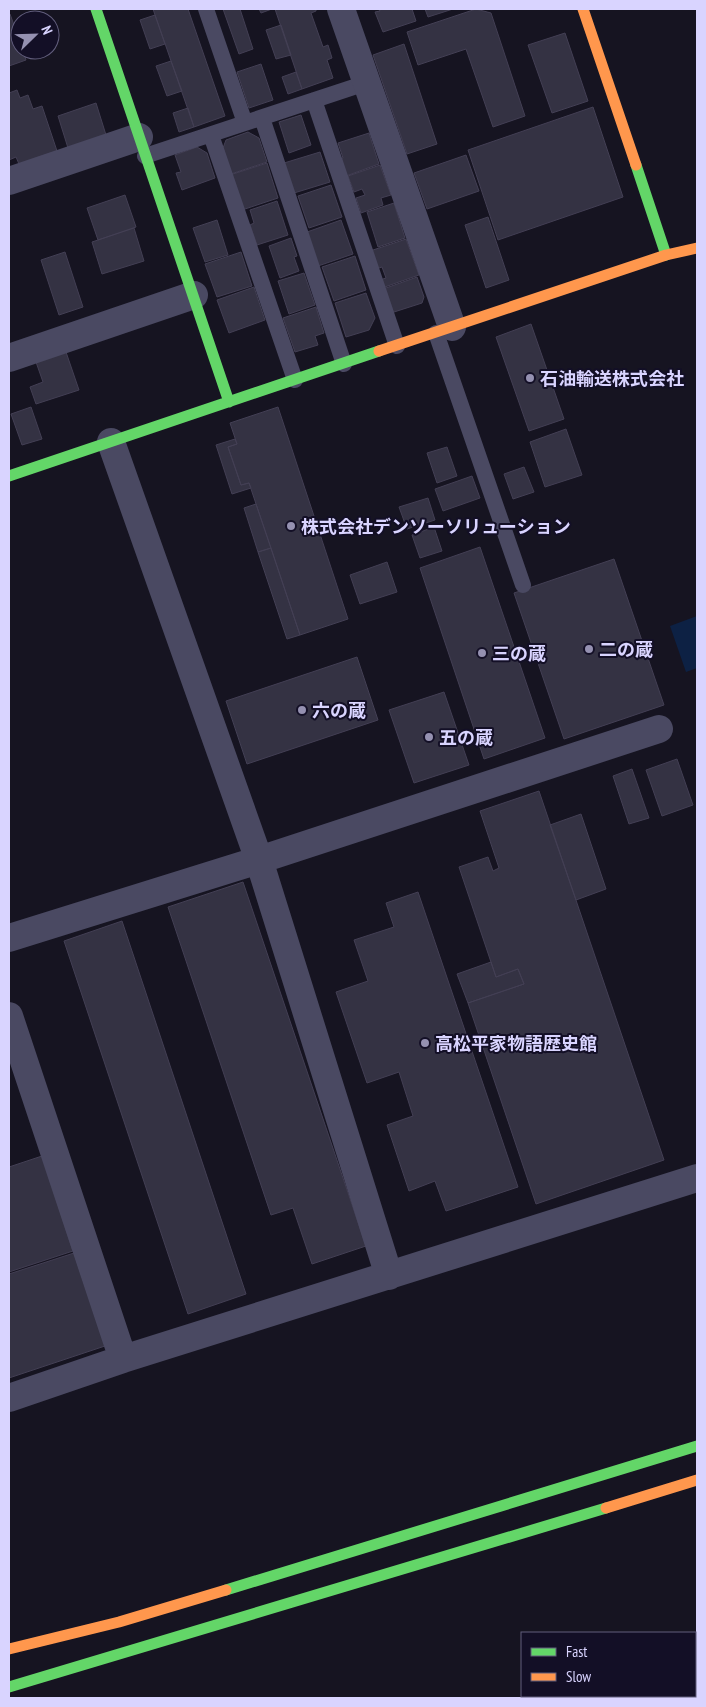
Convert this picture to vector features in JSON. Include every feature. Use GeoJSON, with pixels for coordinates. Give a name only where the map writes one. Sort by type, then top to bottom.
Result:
{"type":"FeatureCollection","features":[{"type":"Feature","properties":{"kind":"street"},"geometry":{"type":"LineString","coordinates":[[96,9],[229,402]]}},
{"type":"Feature","properties":{"kind":"street"},"geometry":{"type":"LineString","coordinates":[[341,9],[444,330]]}},
{"type":"Feature","properties":{"kind":"street"},"geometry":{"type":"LineString","coordinates":[[583,9],[666,255]]}},
{"type":"Feature","properties":{"kind":"street"},"geometry":{"type":"LineString","coordinates":[[9,181],[142,146]]}},
{"type":"Feature","properties":{"kind":"street"},"geometry":{"type":"LineString","coordinates":[[9,476],[666,255],[697,248]]}},
{"type":"Feature","properties":{"kind":"street"},"geometry":{"type":"LineString","coordinates":[[9,358],[194,295]]}},
{"type":"Feature","properties":{"kind":"street"},"geometry":{"type":"LineString","coordinates":[[111,442],[259,860],[389,1276]]}},
{"type":"Feature","properties":{"kind":"street"},"geometry":{"type":"LineString","coordinates":[[9,938],[259,860],[659,729]]}},
{"type":"Feature","properties":{"kind":"street"},"geometry":{"type":"LineString","coordinates":[[9,1016],[123,1359]]}},
{"type":"Feature","properties":{"kind":"street"},"geometry":{"type":"LineString","coordinates":[[9,1398],[123,1359],[697,1178]]}},
{"type":"Feature","properties":{"kind":"street"},"geometry":{"type":"LineString","coordinates":[[9,1649],[119,1622],[697,1446]]}},
{"type":"Feature","properties":{"kind":"street"},"geometry":{"type":"LineString","coordinates":[[9,1687],[470,1550],[697,1480]]}},
{"type":"Feature","properties":{"kind":"lane"},"geometry":{"type":"LineString","coordinates":[[206,9],[245,123]]}},
{"type":"Feature","properties":{"kind":"lane"},"geometry":{"type":"LineString","coordinates":[[142,146],[211,134],[366,83]]}},
{"type":"Feature","properties":{"kind":"lane"},"geometry":{"type":"LineString","coordinates":[[314,100],[397,346]]}},
{"type":"Feature","properties":{"kind":"lane"},"geometry":{"type":"LineString","coordinates":[[262,118],[344,364]]}},
{"type":"Feature","properties":{"kind":"lane"},"geometry":{"type":"LineString","coordinates":[[211,134],[295,380]]}},
{"type":"Feature","properties":{"kind":"lane"},"geometry":{"type":"LineString","coordinates":[[444,330],[523,585]]}},
{"type":"Feature","properties":{"kind":"water"},"geometry":{"type":"Polygon","coordinates":[[[697,616],[697,668],[686,672],[670,626],[697,616]]]}},
{"type":"Feature","properties":{"kind":"building"},"geometry":{"type":"Polygon","coordinates":[[[153,9],[188,9],[225,116],[194,127],[153,9]]]}},
{"type":"Feature","properties":{"kind":"building"},"geometry":{"type":"Polygon","coordinates":[[[223,9],[240,9],[253,49],[239,54],[223,9]]]}},
{"type":"Feature","properties":{"kind":"building"},"geometry":{"type":"Polygon","coordinates":[[[259,9],[272,9],[261,13],[259,9]]]}},
{"type":"Feature","properties":{"kind":"building"},"geometry":{"type":"Polygon","coordinates":[[[275,9],[316,9],[316,11],[311,13],[323,47],[328,45],[332,58],[327,60],[333,78],[302,89],[275,9]]]}},
{"type":"Feature","properties":{"kind":"building"},"geometry":{"type":"Polygon","coordinates":[[[379,9],[412,9],[416,21],[383,32],[375,12],[380,11],[379,9]]]}},
{"type":"Feature","properties":{"kind":"building"},"geometry":{"type":"Polygon","coordinates":[[[425,9],[453,9],[428,17],[425,9]]]}},
{"type":"Feature","properties":{"kind":"building"},"geometry":{"type":"Polygon","coordinates":[[[476,9],[491,13],[525,116],[493,127],[466,49],[418,65],[407,32],[476,9]]]}},
{"type":"Feature","properties":{"kind":"building"},"geometry":{"type":"Polygon","coordinates":[[[9,15],[10,60],[26,60],[9,66],[9,15]]]}},
{"type":"Feature","properties":{"kind":"building"},"geometry":{"type":"Polygon","coordinates":[[[155,15],[165,44],[150,49],[140,20],[155,15]]]}},
{"type":"Feature","properties":{"kind":"building"},"geometry":{"type":"Polygon","coordinates":[[[281,25],[291,55],[276,59],[266,30],[281,25]]]}},
{"type":"Feature","properties":{"kind":"building"},"geometry":{"type":"Polygon","coordinates":[[[565,33],[588,101],[552,113],[528,45],[565,33]]]}},
{"type":"Feature","properties":{"kind":"building"},"geometry":{"type":"Polygon","coordinates":[[[404,44],[437,144],[407,154],[373,55],[404,44]]]}},
{"type":"Feature","properties":{"kind":"building"},"geometry":{"type":"Polygon","coordinates":[[[171,61],[182,91],[167,96],[156,66],[171,61]]]}},
{"type":"Feature","properties":{"kind":"building"},"geometry":{"type":"Polygon","coordinates":[[[261,64],[273,100],[249,108],[237,72],[261,64]]]}},
{"type":"Feature","properties":{"kind":"building"},"geometry":{"type":"Polygon","coordinates":[[[296,72],[302,89],[288,94],[282,77],[296,72]]]}},
{"type":"Feature","properties":{"kind":"building"},"geometry":{"type":"Polygon","coordinates":[[[17,90],[20,98],[28,95],[33,109],[42,106],[57,151],[19,164],[16,157],[9,160],[9,93],[17,90]]]}},
{"type":"Feature","properties":{"kind":"building"},"geometry":{"type":"Polygon","coordinates":[[[96,103],[106,135],[68,148],[58,116],[96,103]]]}},
{"type":"Feature","properties":{"kind":"building"},"geometry":{"type":"Polygon","coordinates":[[[593,107],[623,197],[498,240],[468,150],[593,107]]]}},
{"type":"Feature","properties":{"kind":"building"},"geometry":{"type":"Polygon","coordinates":[[[188,108],[194,127],[179,132],[173,113],[188,108]]]}},
{"type":"Feature","properties":{"kind":"building"},"geometry":{"type":"Polygon","coordinates":[[[301,115],[311,145],[289,153],[279,122],[301,115]]]}},
{"type":"Feature","properties":{"kind":"building"},"geometry":{"type":"Polygon","coordinates":[[[248,132],[259,138],[267,162],[231,174],[223,148],[226,140],[248,132]]]}},
{"type":"Feature","properties":{"kind":"building"},"geometry":{"type":"Polygon","coordinates":[[[369,133],[379,164],[346,176],[340,159],[343,158],[338,143],[369,133]]]}},
{"type":"Feature","properties":{"kind":"building"},"geometry":{"type":"Polygon","coordinates":[[[197,147],[207,153],[215,178],[182,190],[176,173],[181,172],[175,155],[197,147]]]}},
{"type":"Feature","properties":{"kind":"building"},"geometry":{"type":"Polygon","coordinates":[[[320,152],[330,182],[294,193],[284,163],[320,152]]]}},
{"type":"Feature","properties":{"kind":"building"},"geometry":{"type":"Polygon","coordinates":[[[466,155],[479,191],[427,209],[414,173],[466,155]]]}},
{"type":"Feature","properties":{"kind":"building"},"geometry":{"type":"Polygon","coordinates":[[[267,163],[278,198],[242,210],[230,175],[267,163]]]}},
{"type":"Feature","properties":{"kind":"building"},"geometry":{"type":"Polygon","coordinates":[[[380,165],[391,195],[381,198],[383,205],[361,213],[356,198],[365,195],[362,189],[354,192],[348,176],[380,165]]]}},
{"type":"Feature","properties":{"kind":"building"},"geometry":{"type":"Polygon","coordinates":[[[331,185],[342,217],[309,228],[298,196],[331,185]]]}},
{"type":"Feature","properties":{"kind":"building"},"geometry":{"type":"Polygon","coordinates":[[[125,195],[136,227],[98,240],[87,208],[125,195]]]}},
{"type":"Feature","properties":{"kind":"building"},"geometry":{"type":"Polygon","coordinates":[[[277,201],[288,235],[257,245],[250,225],[254,223],[250,210],[277,201]]]}},
{"type":"Feature","properties":{"kind":"building"},"geometry":{"type":"Polygon","coordinates":[[[394,203],[405,238],[378,247],[367,212],[394,203]]]}},
{"type":"Feature","properties":{"kind":"building"},"geometry":{"type":"Polygon","coordinates":[[[488,217],[509,280],[486,288],[465,225],[488,217]]]}},
{"type":"Feature","properties":{"kind":"building"},"geometry":{"type":"Polygon","coordinates":[[[217,220],[228,255],[205,262],[193,228],[217,220]]]}},
{"type":"Feature","properties":{"kind":"building"},"geometry":{"type":"Polygon","coordinates":[[[341,220],[353,254],[318,266],[307,232],[341,220]]]}},
{"type":"Feature","properties":{"kind":"building"},"geometry":{"type":"Polygon","coordinates":[[[134,228],[144,261],[102,274],[92,242],[134,228]]]}},
{"type":"Feature","properties":{"kind":"building"},"geometry":{"type":"Polygon","coordinates":[[[291,238],[297,256],[294,257],[299,271],[280,278],[269,246],[291,238]]]}},
{"type":"Feature","properties":{"kind":"building"},"geometry":{"type":"Polygon","coordinates":[[[406,239],[419,275],[382,288],[380,280],[386,278],[382,267],[376,269],[370,251],[406,239]]]}},
{"type":"Feature","properties":{"kind":"building"},"geometry":{"type":"Polygon","coordinates":[[[65,252],[83,307],[59,315],[41,260],[65,252]]]}},
{"type":"Feature","properties":{"kind":"building"},"geometry":{"type":"Polygon","coordinates":[[[241,252],[252,286],[217,297],[205,264],[241,252]]]}},
{"type":"Feature","properties":{"kind":"building"},"geometry":{"type":"Polygon","coordinates":[[[355,256],[366,290],[334,301],[322,267],[355,256]]]}},
{"type":"Feature","properties":{"kind":"building"},"geometry":{"type":"Polygon","coordinates":[[[304,273],[315,305],[289,314],[278,281],[304,273]]]}},
{"type":"Feature","properties":{"kind":"building"},"geometry":{"type":"Polygon","coordinates":[[[417,277],[424,297],[422,303],[391,313],[383,289],[417,277]]]}},
{"type":"Feature","properties":{"kind":"building"},"geometry":{"type":"Polygon","coordinates":[[[254,287],[265,320],[229,333],[217,300],[254,287]]]}},
{"type":"Feature","properties":{"kind":"building"},"geometry":{"type":"Polygon","coordinates":[[[366,293],[375,318],[369,330],[346,337],[335,303],[366,293]]]}},
{"type":"Feature","properties":{"kind":"building"},"geometry":{"type":"Polygon","coordinates":[[[316,307],[324,333],[315,336],[318,345],[295,352],[283,318],[316,307]]]}},
{"type":"Feature","properties":{"kind":"building","name":"石油輸送株式会社"},"geometry":{"type":"Polygon","coordinates":[[[531,324],[564,419],[529,431],[496,337],[531,324]]]}},
{"type":"Feature","properties":{"kind":"building"},"geometry":{"type":"Polygon","coordinates":[[[66,352],[79,390],[36,404],[30,387],[43,382],[36,362],[66,352]]]}},
{"type":"Feature","properties":{"kind":"building"},"geometry":{"type":"Polygon","coordinates":[[[31,407],[42,439],[22,445],[11,414],[31,407]]]}},
{"type":"Feature","properties":{"kind":"building","name":"株式会社デンソーソリューション"},"geometry":{"type":"Polygon","coordinates":[[[278,407],[348,619],[300,635],[249,483],[241,485],[228,447],[237,444],[230,423],[278,407]]]}},
{"type":"Feature","properties":{"kind":"building"},"geometry":{"type":"Polygon","coordinates":[[[566,429],[582,475],[545,487],[530,442],[566,429]]]}},
{"type":"Feature","properties":{"kind":"building"},"geometry":{"type":"Polygon","coordinates":[[[235,439],[237,444],[228,447],[241,485],[249,483],[251,488],[232,494],[216,445],[235,439]]]}},
{"type":"Feature","properties":{"kind":"building"},"geometry":{"type":"Polygon","coordinates":[[[447,447],[457,476],[437,483],[427,453],[447,447]]]}},
{"type":"Feature","properties":{"kind":"building"},"geometry":{"type":"Polygon","coordinates":[[[524,467],[534,492],[513,499],[504,474],[524,467]]]}},
{"type":"Feature","properties":{"kind":"building"},"geometry":{"type":"Polygon","coordinates":[[[472,476],[480,498],[443,511],[435,489],[472,476]]]}},
{"type":"Feature","properties":{"kind":"building"},"geometry":{"type":"Polygon","coordinates":[[[428,498],[435,520],[407,529],[399,507],[428,498]]]}},
{"type":"Feature","properties":{"kind":"building"},"geometry":{"type":"Polygon","coordinates":[[[256,504],[271,548],[258,552],[244,508],[256,504]]]}},
{"type":"Feature","properties":{"kind":"building"},"geometry":{"type":"Polygon","coordinates":[[[434,527],[442,551],[420,558],[412,535],[434,527]]]}},
{"type":"Feature","properties":{"kind":"building","name":"三の蔵"},"geometry":{"type":"Polygon","coordinates":[[[480,547],[545,738],[484,759],[420,568],[480,547]]]}},
{"type":"Feature","properties":{"kind":"building"},"geometry":{"type":"Polygon","coordinates":[[[271,548],[300,635],[287,639],[258,552],[271,548]]]}},
{"type":"Feature","properties":{"kind":"building","name":"二の蔵"},"geometry":{"type":"Polygon","coordinates":[[[614,559],[664,705],[564,739],[514,593],[614,559]]]}},
{"type":"Feature","properties":{"kind":"building"},"geometry":{"type":"Polygon","coordinates":[[[387,562],[397,592],[360,604],[350,575],[387,562]]]}},
{"type":"Feature","properties":{"kind":"building","name":"六の蔵"},"geometry":{"type":"Polygon","coordinates":[[[357,657],[378,720],[247,764],[226,701],[357,657]]]}},
{"type":"Feature","properties":{"kind":"building","name":"五の蔵"},"geometry":{"type":"Polygon","coordinates":[[[444,692],[469,765],[414,783],[389,710],[444,692]]]}},
{"type":"Feature","properties":{"kind":"building"},"geometry":{"type":"Polygon","coordinates":[[[677,759],[693,805],[662,816],[646,770],[677,759]]]}},
{"type":"Feature","properties":{"kind":"building"},"geometry":{"type":"Polygon","coordinates":[[[632,769],[649,818],[629,824],[613,776],[632,769]]]}},
{"type":"Feature","properties":{"kind":"building"},"geometry":{"type":"Polygon","coordinates":[[[539,791],[664,1160],[536,1204],[468,1003],[524,984],[518,969],[496,977],[459,867],[488,857],[493,871],[499,868],[480,811],[539,791]]]}},
{"type":"Feature","properties":{"kind":"building"},"geometry":{"type":"Polygon","coordinates":[[[581,814],[606,889],[576,900],[550,825],[581,814]]]}},
{"type":"Feature","properties":{"kind":"building"},"geometry":{"type":"Polygon","coordinates":[[[243,882],[366,1246],[312,1264],[293,1208],[271,1215],[168,907],[243,882]]]}},
{"type":"Feature","properties":{"kind":"building"},"geometry":{"type":"Polygon","coordinates":[[[418,892],[518,1187],[446,1211],[435,1181],[409,1191],[387,1125],[413,1116],[399,1072],[367,1083],[336,992],[368,981],[354,940],[394,927],[386,903],[418,892]]]}},
{"type":"Feature","properties":{"kind":"building"},"geometry":{"type":"Polygon","coordinates":[[[122,921],[246,1294],[188,1314],[64,941],[122,921]]]}},
{"type":"Feature","properties":{"kind":"building"},"geometry":{"type":"Polygon","coordinates":[[[491,962],[496,977],[518,969],[524,984],[468,1003],[457,974],[491,962]]]}},
{"type":"Feature","properties":{"kind":"building"},"geometry":{"type":"Polygon","coordinates":[[[42,1156],[73,1251],[9,1272],[9,1167],[42,1156]]]}},
{"type":"Feature","properties":{"kind":"building"},"geometry":{"type":"Polygon","coordinates":[[[74,1253],[105,1346],[9,1378],[9,1274],[74,1253]]]}},
{"type":"Feature","properties":{"kind":"traffic: fast"},"geometry":{"type":"LineString","coordinates":[[96,9],[229,402]]}},
{"type":"Feature","properties":{"kind":"traffic: fast"},"geometry":{"type":"LineString","coordinates":[[636,165],[666,255]]}},
{"type":"Feature","properties":{"kind":"traffic: fast"},"geometry":{"type":"LineString","coordinates":[[9,476],[379,351]]}},
{"type":"Feature","properties":{"kind":"traffic: fast"},"geometry":{"type":"LineString","coordinates":[[226,1590],[697,1446]]}},
{"type":"Feature","properties":{"kind":"traffic: fast"},"geometry":{"type":"LineString","coordinates":[[9,1687],[606,1508]]}},
{"type":"Feature","properties":{"kind":"traffic: slow"},"geometry":{"type":"LineString","coordinates":[[583,9],[636,165]]}},
{"type":"Feature","properties":{"kind":"traffic: slow"},"geometry":{"type":"LineString","coordinates":[[379,351],[666,255],[697,248]]}},
{"type":"Feature","properties":{"kind":"traffic: slow"},"geometry":{"type":"LineString","coordinates":[[606,1508],[697,1480]]}},
{"type":"Feature","properties":{"kind":"traffic: slow"},"geometry":{"type":"LineString","coordinates":[[9,1649],[119,1622],[226,1590]]}},
{"type":"Feature","properties":{"kind":"place","name":"石油輸送株式会社"},"geometry":{"type":"Point","coordinates":[530,378]}},
{"type":"Feature","properties":{"kind":"place","name":"株式会社デンソーソリューション"},"geometry":{"type":"Point","coordinates":[291,526]}},
{"type":"Feature","properties":{"kind":"place","name":"二の蔵"},"geometry":{"type":"Point","coordinates":[589,649]}},
{"type":"Feature","properties":{"kind":"place","name":"三の蔵"},"geometry":{"type":"Point","coordinates":[482,653]}},
{"type":"Feature","properties":{"kind":"place","name":"六の蔵"},"geometry":{"type":"Point","coordinates":[302,710]}},
{"type":"Feature","properties":{"kind":"place","name":"五の蔵"},"geometry":{"type":"Point","coordinates":[429,737]}},
{"type":"Feature","properties":{"kind":"place","name":"高松平家物語歴史館"},"geometry":{"type":"Point","coordinates":[425,1043]}}]}
